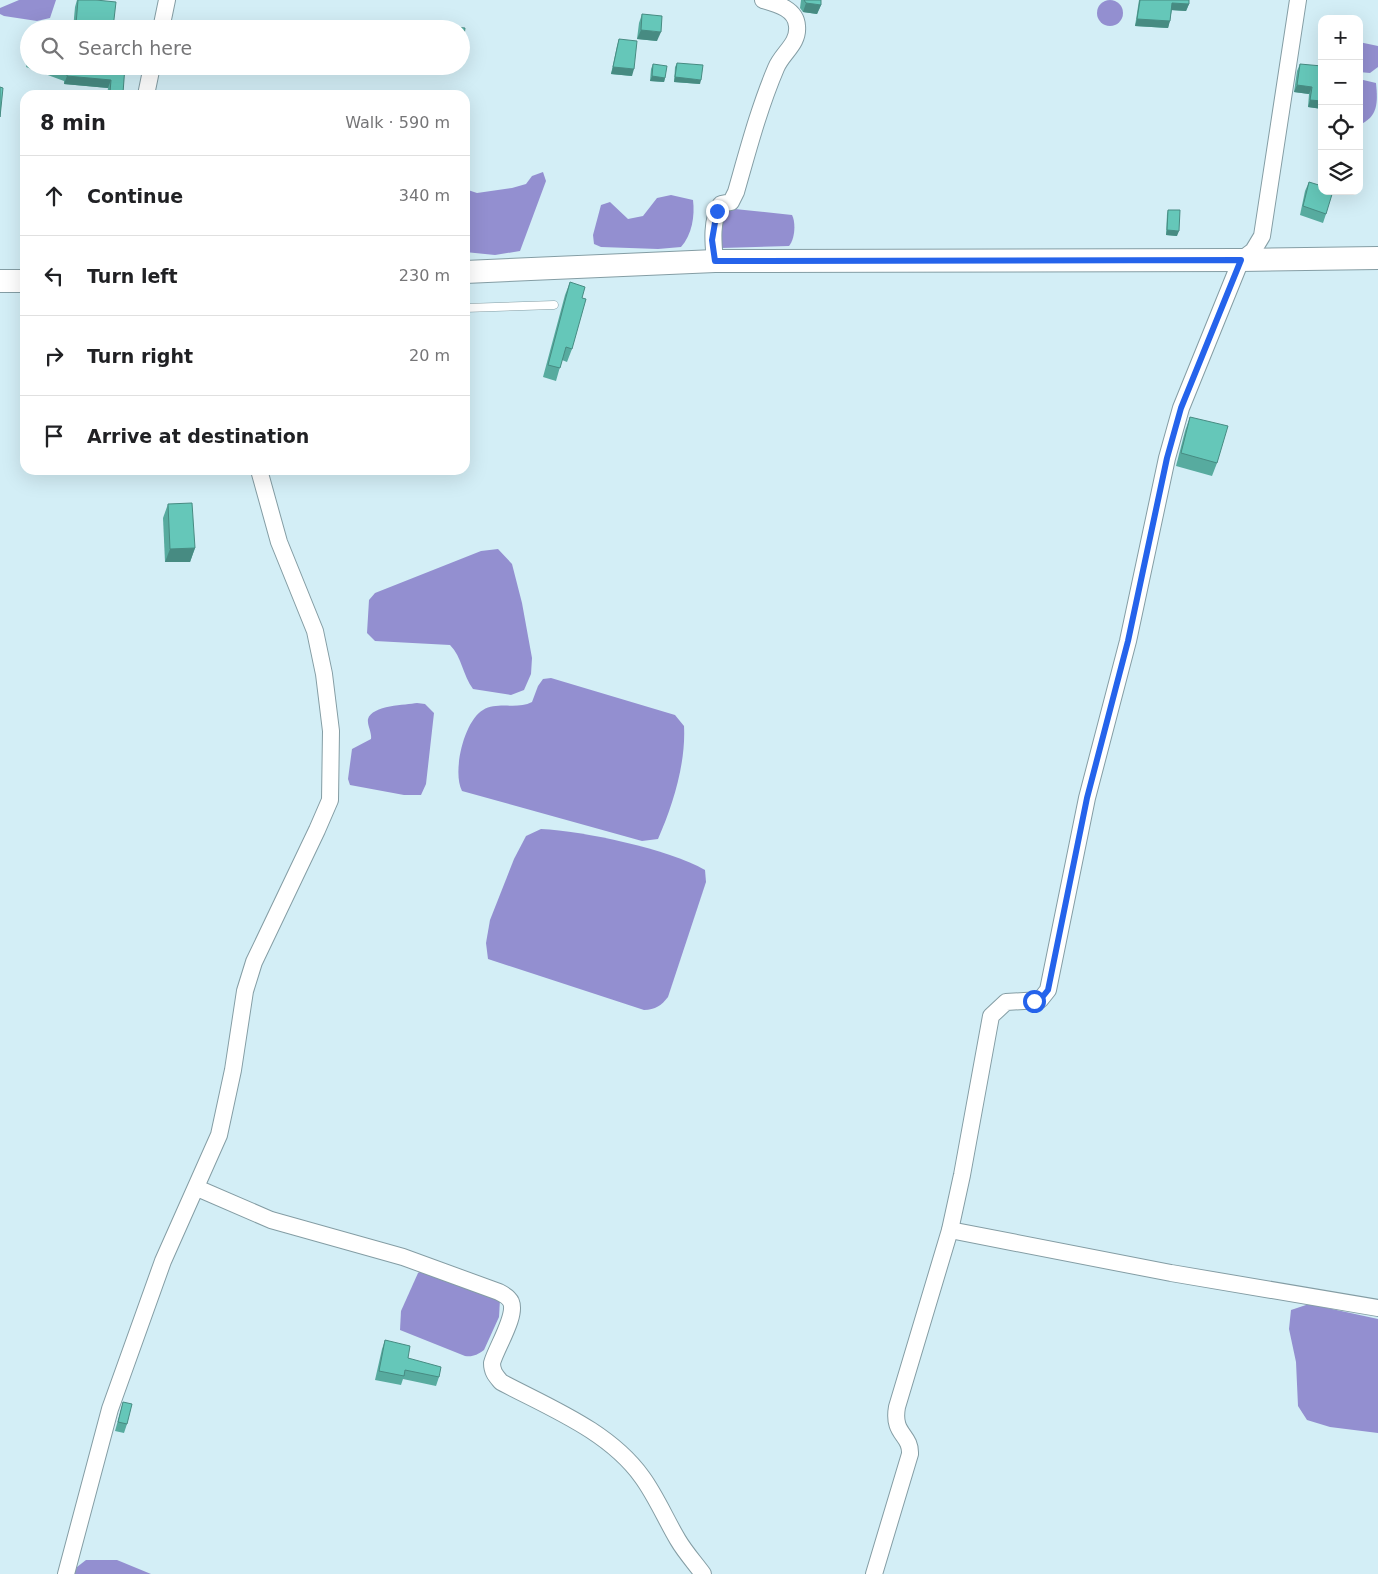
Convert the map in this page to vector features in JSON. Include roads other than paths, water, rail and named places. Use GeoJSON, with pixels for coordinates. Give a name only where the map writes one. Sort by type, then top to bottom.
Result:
{"type":"FeatureCollection","features":[{"type":"Feature","properties":{"kind":"main road"},"geometry":{"type":"LineString","coordinates":[[470,272],[715,261],[1378,258]]}},
{"type":"Feature","properties":{"kind":"main road"},"geometry":{"type":"LineString","coordinates":[[0,281],[20,281]]}},
{"type":"Feature","properties":{"kind":"street"},"geometry":{"type":"LineString","coordinates":[[163,20],[167,0]]}},
{"type":"Feature","properties":{"kind":"street"},"geometry":{"type":"LineString","coordinates":[[715,261],[712,240],[717,211],[721,204],[731,202],[736,192],[763,103],[776,68],[781,57],[796,41],[798,24],[787,8],[763,0]]}},
{"type":"Feature","properties":{"kind":"street"},"geometry":{"type":"LineString","coordinates":[[874,1574],[910,1454],[908,1442],[900,1434],[894,1420],[950,1230],[991,1016],[1006,1002],[1040,1000],[1048,990],[1087,798],[1128,641],[1167,458],[1181,408],[1241,260],[1258,244],[1264,228],[1298,0]]}},
{"type":"Feature","properties":{"kind":"street"},"geometry":{"type":"LineString","coordinates":[[147,90],[150,75]]}},
{"type":"Feature","properties":{"kind":"street"},"geometry":{"type":"LineString","coordinates":[[66,1574],[110,1409],[164,1262],[219,1135],[233,1070],[245,990],[254,962],[330,800],[330,731],[324,674],[316,631],[280,542],[260,475]]}},
{"type":"Feature","properties":{"kind":"street"},"geometry":{"type":"LineString","coordinates":[[197,1188],[271,1220],[403,1257],[499,1292],[508,1298],[511,1301],[512,1311],[492,1363],[492,1370],[496,1376],[501,1382],[570,1418],[609,1442],[626,1458],[643,1478],[679,1543],[703,1574]]}},
{"type":"Feature","properties":{"kind":"street"},"geometry":{"type":"LineString","coordinates":[[950,1230],[1171,1273],[1378,1308]]}},
{"type":"Feature","properties":{"kind":"lane"},"geometry":{"type":"LineString","coordinates":[[470,308],[554,305]]}}]}
